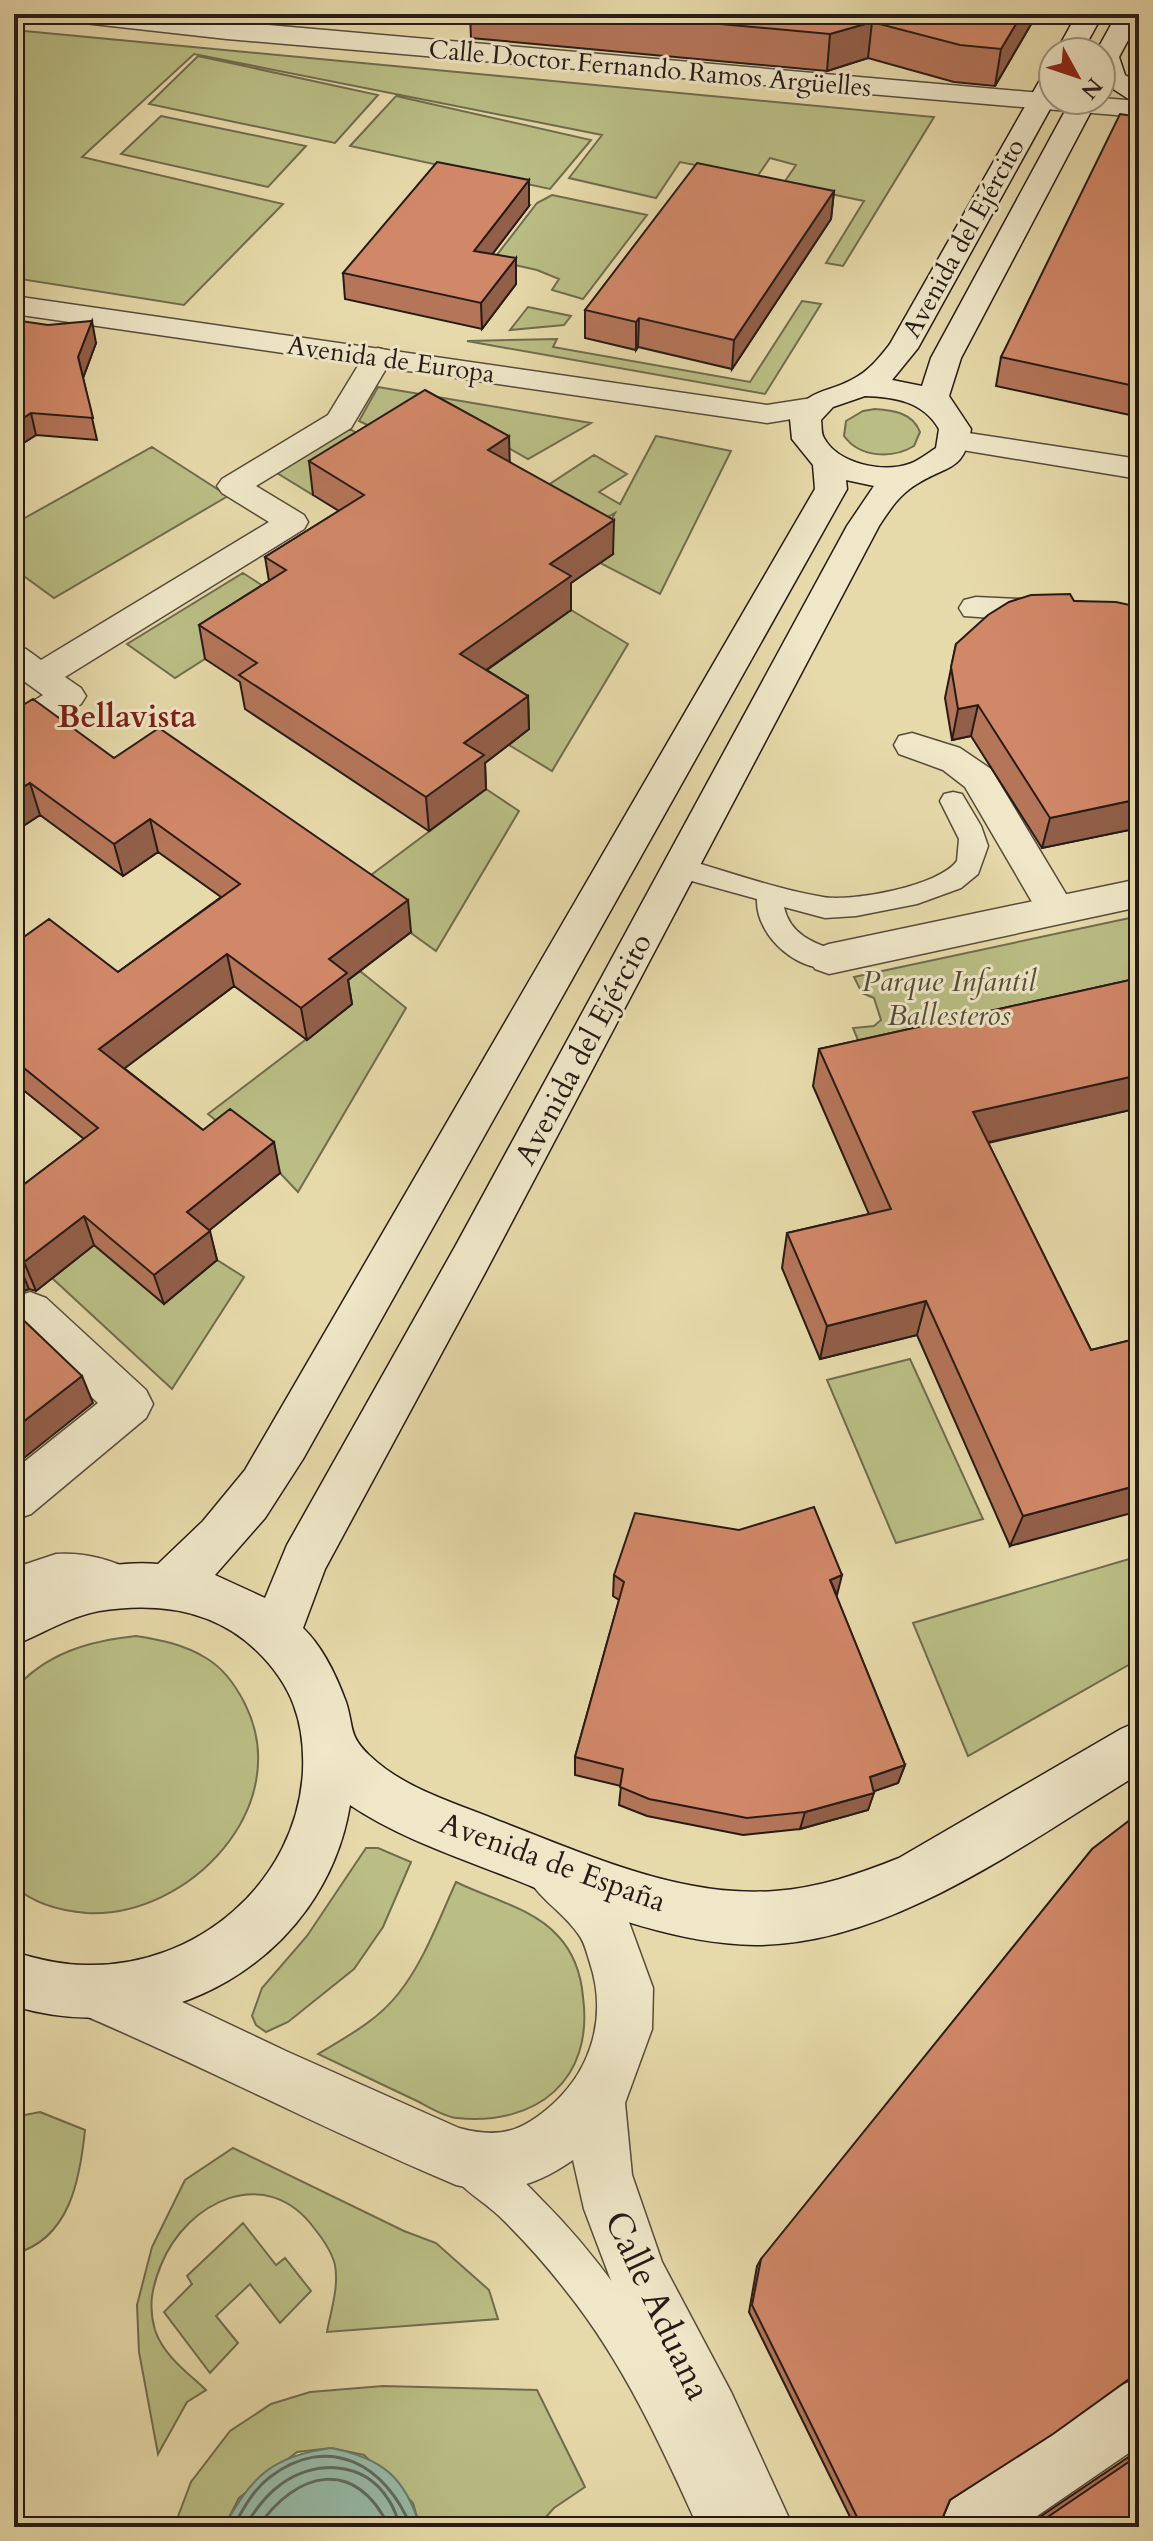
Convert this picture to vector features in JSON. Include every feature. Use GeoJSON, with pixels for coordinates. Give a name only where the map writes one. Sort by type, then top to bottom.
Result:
{"type":"FeatureCollection","features":[{"type":"Feature","properties":{"kind":"main road","name":"Calle Doctor Fernando Ramos Argüelles"},"geometry":{"type":"LineString","coordinates":[[75,14],[413,36],[1037,90]]}},
{"type":"Feature","properties":{"kind":"main road"},"geometry":{"type":"LineString","coordinates":[[1078,36],[1090,14]]}},
{"type":"Feature","properties":{"kind":"main road"},"geometry":{"type":"LineString","coordinates":[[1117,38],[1130,14]]}},
{"type":"Feature","properties":{"kind":"main road"},"geometry":{"type":"LineString","coordinates":[[1117,81],[1139,94]]}},
{"type":"Feature","properties":{"kind":"main road","name":"Calle Doctor Fernando Ramos Argüelles"},"geometry":{"type":"LineString","coordinates":[[1117,106],[1139,109]]}},
{"type":"Feature","properties":{"kind":"main road","name":"Avenida del Ejército"},"geometry":{"type":"LineString","coordinates":[[862,387],[880,375],[903,348],[1037,107]]}},
{"type":"Feature","properties":{"kind":"main road","name":"Avenida del Ejército"},"geometry":{"type":"LineString","coordinates":[[941,408],[934,396],[946,358],[1075,116]]}},
{"type":"Feature","properties":{"kind":"main road","name":"Avenida de Europa"},"geometry":{"type":"LineString","coordinates":[[14,305],[767,414],[812,407]]}},
{"type":"Feature","properties":{"kind":"main road"},"geometry":{"type":"LineString","coordinates":[[14,729],[68,696],[27,667],[292,522],[233,486],[340,421],[378,357]]}},
{"type":"Feature","properties":{"kind":"main road"},"geometry":{"type":"LineString","coordinates":[[862,387],[906,391],[941,408],[951,418],[955,440],[951,452],[940,462],[907,476],[867,476],[818,453],[803,430],[812,407],[842,391],[862,387]]}},
{"type":"Feature","properties":{"kind":"main road","name":"Avenida de Europa"},"geometry":{"type":"LineString","coordinates":[[767,414],[795,431],[818,453]]}},
{"type":"Feature","properties":{"kind":"main road"},"geometry":{"type":"LineString","coordinates":[[955,440],[1139,469]]}},
{"type":"Feature","properties":{"kind":"main road","name":"Avenida del Ejército"},"geometry":{"type":"LineString","coordinates":[[147,1584],[206,1554],[238,1521],[280,1458],[831,489],[818,453]]}},
{"type":"Feature","properties":{"kind":"main road","name":"Avenida del Ejército"},"geometry":{"type":"LineString","coordinates":[[276,1634],[304,1561],[471,1258],[863,526],[886,492],[907,476]]}},
{"type":"Feature","properties":{"kind":"main road"},"geometry":{"type":"LineString","coordinates":[[976,608],[1083,613],[1139,627]]}},
{"type":"Feature","properties":{"kind":"main road"},"geometry":{"type":"LineString","coordinates":[[912,745],[948,756],[973,771],[1056,909]]}},
{"type":"Feature","properties":{"kind":"main road"},"geometry":{"type":"LineString","coordinates":[[829,959],[841,959],[1139,893]]}},
{"type":"Feature","properties":{"kind":"main road"},"geometry":{"type":"LineString","coordinates":[[14,1499],[130,1404],[19,1310]]}},
{"type":"Feature","properties":{"kind":"main road"},"geometry":{"type":"LineString","coordinates":[[14,1622],[34,1610],[79,1592],[147,1584],[222,1599],[276,1634],[303,1667],[317,1693],[330,1750],[326,1804],[313,1849],[294,1887],[266,1920],[225,1953],[178,1976],[133,1990],[67,1994],[20,1986]]}},
{"type":"Feature","properties":{"kind":"main road","name":"Avenida de España"},"geometry":{"type":"LineString","coordinates":[[330,1750],[364,1784],[391,1801],[547,1865],[618,1892],[689,1909],[753,1918],[819,1911],[880,1893],[916,1878],[1139,1746]]}},
{"type":"Feature","properties":{"kind":"main road"},"geometry":{"type":"LineString","coordinates":[[95,1993],[121,2001],[268,2072],[456,2156],[485,2163],[516,2158],[567,2130],[596,2099],[609,2076],[624,2029],[626,1988],[603,1922],[547,1865]]}},
{"type":"Feature","properties":{"kind":"main road","name":"Calle Aduana"},"geometry":{"type":"LineString","coordinates":[[596,2099],[603,2175],[639,2278],[709,2414],[762,2527]]}},
{"type":"Feature","properties":{"kind":"main road"},"geometry":{"type":"LineString","coordinates":[[965,2527],[1066,2462],[1139,2409]]}},
{"type":"Feature","properties":{"kind":"lane"},"geometry":{"type":"LineString","coordinates":[[680,868],[825,908],[845,909],[912,895],[932,896],[954,891],[974,883],[988,871],[992,858],[990,839],[963,800]]}},
{"type":"Feature","properties":{"kind":"lane"},"geometry":{"type":"LineString","coordinates":[[771,893],[768,910],[777,929],[803,951],[829,959]]}},
{"type":"Feature","properties":{"kind":"lane"},"geometry":{"type":"LineString","coordinates":[[14,1585],[51,1572],[79,1567],[147,1584]]}},
{"type":"Feature","properties":{"kind":"lane","name":"Calle Aduana"},"geometry":{"type":"LineString","coordinates":[[456,2156],[491,2179],[568,2256],[622,2337],[675,2428],[722,2527]]}},
{"type":"Feature","properties":{"kind":"green space"},"geometry":{"type":"Polygon","coordinates":[[[14,30],[934,117],[843,266],[826,263],[864,201],[783,184],[796,165],[770,158],[757,177],[680,162],[656,198],[569,178],[602,135],[194,54],[82,157],[283,204],[184,305],[14,278],[14,30]]]}},
{"type":"Feature","properties":{"kind":"green space"},"geometry":{"type":"Polygon","coordinates":[[[198,56],[378,95],[335,143],[149,104],[198,56]]]}},
{"type":"Feature","properties":{"kind":"green space"},"geometry":{"type":"Polygon","coordinates":[[[396,96],[591,140],[550,189],[350,146],[396,96]]]}},
{"type":"Feature","properties":{"kind":"green space"},"geometry":{"type":"Polygon","coordinates":[[[161,116],[306,146],[268,187],[121,154],[161,116]]]}},
{"type":"Feature","properties":{"kind":"green space"},"geometry":{"type":"Polygon","coordinates":[[[552,195],[647,215],[583,299],[552,290],[559,279],[537,270],[493,260],[537,203],[552,195]]]}},
{"type":"Feature","properties":{"kind":"green space"},"geometry":{"type":"Polygon","coordinates":[[[802,301],[821,304],[765,394],[467,341],[557,339],[553,347],[750,382],[802,301]]]}},
{"type":"Feature","properties":{"kind":"green space"},"geometry":{"type":"Polygon","coordinates":[[[528,307],[571,316],[564,325],[510,330],[528,307]]]}},
{"type":"Feature","properties":{"kind":"green space"},"geometry":{"type":"Polygon","coordinates":[[[378,387],[591,423],[528,459],[484,434],[376,429],[359,421],[378,387]]]}},
{"type":"Feature","properties":{"kind":"green space"},"geometry":{"type":"Polygon","coordinates":[[[863,411],[895,412],[913,421],[920,432],[914,446],[896,453],[877,454],[859,449],[851,443],[844,436],[846,421],[863,411]]]}},
{"type":"Feature","properties":{"kind":"green space"},"geometry":{"type":"Polygon","coordinates":[[[350,429],[385,450],[313,495],[277,473],[350,429]]]}},
{"type":"Feature","properties":{"kind":"green space"},"geometry":{"type":"Polygon","coordinates":[[[656,436],[731,451],[660,594],[600,563],[613,554],[598,546],[615,513],[582,531],[524,501],[594,455],[627,474],[599,492],[620,504],[656,436]]]}},
{"type":"Feature","properties":{"kind":"green space"},"geometry":{"type":"Polygon","coordinates":[[[152,447],[228,496],[54,598],[14,569],[14,524],[152,447]]]}},
{"type":"Feature","properties":{"kind":"green space"},"geometry":{"type":"Polygon","coordinates":[[[243,573],[291,604],[175,678],[127,644],[243,573]]]}},
{"type":"Feature","properties":{"kind":"green space"},"geometry":{"type":"Polygon","coordinates":[[[571,610],[628,644],[552,771],[509,745],[529,729],[462,687],[571,610]]]}},
{"type":"Feature","properties":{"kind":"green space"},"geometry":{"type":"Polygon","coordinates":[[[486,789],[519,811],[436,951],[351,890],[486,789]]]}},
{"type":"Feature","properties":{"kind":"green space","name":"Parque Infantil Ballesteros"},"geometry":{"type":"Polygon","coordinates":[[[1139,916],[1139,998],[865,1057],[853,1028],[874,1026],[881,1020],[874,998],[862,993],[854,977],[1139,916]]]}},
{"type":"Feature","properties":{"kind":"green space"},"geometry":{"type":"Polygon","coordinates":[[[360,971],[406,1008],[298,1192],[280,1173],[208,1114],[351,1005],[334,991],[360,971]]]}},
{"type":"Feature","properties":{"kind":"green space"},"geometry":{"type":"Polygon","coordinates":[[[94,1245],[163,1303],[217,1260],[244,1277],[172,1389],[52,1278],[94,1245]]]}},
{"type":"Feature","properties":{"kind":"green space"},"geometry":{"type":"Polygon","coordinates":[[[910,1359],[983,1519],[896,1543],[827,1380],[910,1359]]]}},
{"type":"Feature","properties":{"kind":"green space"},"geometry":{"type":"Polygon","coordinates":[[[1139,1556],[1139,1659],[968,1756],[913,1623],[1139,1556]]]}},
{"type":"Feature","properties":{"kind":"green space"},"geometry":{"type":"Polygon","coordinates":[[[136,1636],[189,1649],[212,1662],[228,1678],[245,1704],[257,1742],[256,1780],[244,1816],[223,1849],[195,1876],[162,1897],[125,1910],[87,1913],[48,1906],[14,1886],[14,1690],[40,1667],[69,1651],[102,1641],[136,1636]]]}},
{"type":"Feature","properties":{"kind":"green space"},"geometry":{"type":"Polygon","coordinates":[[[366,1848],[378,1848],[411,1862],[383,1927],[354,1969],[288,2022],[266,2032],[256,2025],[252,2016],[262,1988],[307,1936],[366,1848]]]}},
{"type":"Feature","properties":{"kind":"green space"},"geometry":{"type":"Polygon","coordinates":[[[456,1882],[523,1911],[548,1926],[568,1949],[583,1997],[584,2026],[579,2052],[569,2074],[554,2092],[535,2105],[486,2119],[447,2116],[318,2054],[350,2035],[390,2004],[423,1954],[456,1882]]]}},
{"type":"Feature","properties":{"kind":"green space"},"geometry":{"type":"Polygon","coordinates":[[[40,2112],[85,2130],[80,2168],[69,2205],[60,2221],[33,2246],[14,2254],[14,2117],[40,2112]]]}},
{"type":"Feature","properties":{"kind":"green space"},"geometry":{"type":"Polygon","coordinates":[[[233,2148],[404,2231],[436,2243],[489,2290],[498,2319],[327,2332],[336,2273],[332,2255],[320,2236],[295,2208],[274,2197],[251,2194],[229,2198],[208,2208],[189,2223],[173,2242],[155,2281],[152,2313],[159,2339],[177,2363],[206,2390],[187,2402],[158,2454],[139,2352],[137,2305],[152,2247],[185,2180],[233,2148]]]}},
{"type":"Feature","properties":{"kind":"green space"},"geometry":{"type":"Polygon","coordinates":[[[243,2223],[276,2265],[285,2258],[311,2291],[280,2323],[250,2284],[216,2316],[238,2343],[210,2373],[164,2312],[192,2284],[187,2276],[243,2223]]]}},
{"type":"Feature","properties":{"kind":"green space"},"geometry":{"type":"Polygon","coordinates":[[[383,2386],[537,2390],[585,2487],[554,2508],[537,2527],[420,2527],[413,2503],[364,2455],[331,2448],[297,2452],[239,2498],[224,2527],[174,2527],[191,2482],[230,2431],[271,2404],[310,2392],[383,2386]]]}},
{"type":"Feature","properties":{"kind":"water"},"geometry":{"type":"Polygon","coordinates":[[[331,2448],[364,2457],[389,2472],[407,2495],[420,2527],[224,2527],[244,2494],[266,2471],[294,2457],[331,2448]]]}},
{"type":"Feature","properties":{"kind":"building"},"geometry":{"type":"Polygon","coordinates":[[[611,14],[1022,14],[1001,49],[960,45],[872,22],[830,34],[611,14]]]}},
{"type":"Feature","properties":{"kind":"building"},"geometry":{"type":"Polygon","coordinates":[[[1120,114],[1139,117],[1139,387],[1001,357],[1120,114]]]}},
{"type":"Feature","properties":{"kind":"building"},"geometry":{"type":"Polygon","coordinates":[[[437,162],[529,180],[474,251],[516,258],[481,303],[343,273],[437,162]]]}},
{"type":"Feature","properties":{"kind":"building"},"geometry":{"type":"Polygon","coordinates":[[[697,163],[834,191],[734,340],[639,318],[636,322],[585,310],[697,163]]]}},
{"type":"Feature","properties":{"kind":"building"},"geometry":{"type":"Polygon","coordinates":[[[14,320],[48,325],[92,321],[78,357],[93,418],[31,413],[14,424],[14,320]]]}},
{"type":"Feature","properties":{"kind":"building"},"geometry":{"type":"Polygon","coordinates":[[[425,390],[509,436],[488,450],[614,520],[550,564],[571,576],[460,654],[528,696],[464,743],[484,755],[426,797],[239,675],[257,663],[199,625],[286,570],[265,557],[364,495],[309,461],[425,390]]]}},
{"type":"Feature","properties":{"kind":"building"},"geometry":{"type":"Polygon","coordinates":[[[1070,594],[1074,601],[1116,602],[1139,607],[1139,799],[1050,818],[978,705],[958,709],[951,667],[956,644],[988,615],[1009,602],[1031,595],[1070,594]]]}},
{"type":"Feature","properties":{"kind":"building"},"geometry":{"type":"Polygon","coordinates":[[[33,699],[114,758],[159,728],[408,900],[329,959],[347,973],[301,1008],[227,954],[99,1049],[203,1130],[230,1109],[274,1142],[187,1212],[210,1231],[154,1275],[84,1216],[24,1262],[14,1262],[14,1192],[98,1128],[14,1060],[14,970],[19,967],[14,963],[14,944],[49,919],[118,972],[240,884],[150,819],[114,844],[30,783],[14,792],[14,708],[33,699]]]}},
{"type":"Feature","properties":{"kind":"building"},"geometry":{"type":"Polygon","coordinates":[[[1139,978],[1139,1075],[973,1112],[1091,1350],[1139,1338],[1139,1485],[1023,1516],[926,1301],[827,1326],[787,1233],[891,1209],[819,1049],[1139,978]]]}},
{"type":"Feature","properties":{"kind":"building"},"geometry":{"type":"Polygon","coordinates":[[[14,1313],[82,1376],[14,1429],[14,1313]]]}},
{"type":"Feature","properties":{"kind":"building"},"geometry":{"type":"Polygon","coordinates":[[[814,1507],[842,1575],[830,1580],[905,1765],[870,1777],[874,1793],[805,1812],[747,1818],[649,1799],[620,1787],[623,1769],[575,1757],[624,1582],[614,1575],[635,1513],[739,1530],[814,1507]]]}},
{"type":"Feature","properties":{"kind":"building"},"geometry":{"type":"Polygon","coordinates":[[[1139,1813],[1139,2376],[1128,2380],[1053,2434],[950,2500],[940,2524],[942,2527],[880,2527],[858,2519],[752,2305],[761,2259],[1092,1849],[1139,1813]]]}},
{"type":"Feature","properties":{"kind":"building"},"geometry":{"type":"Polygon","coordinates":[[[1139,2455],[1139,2527],[1033,2527],[1139,2455]]]}},
{"type":"Feature","properties":{"kind":"district","name":"Bellavista"},"geometry":{"type":"Point","coordinates":[127,716]}}]}
